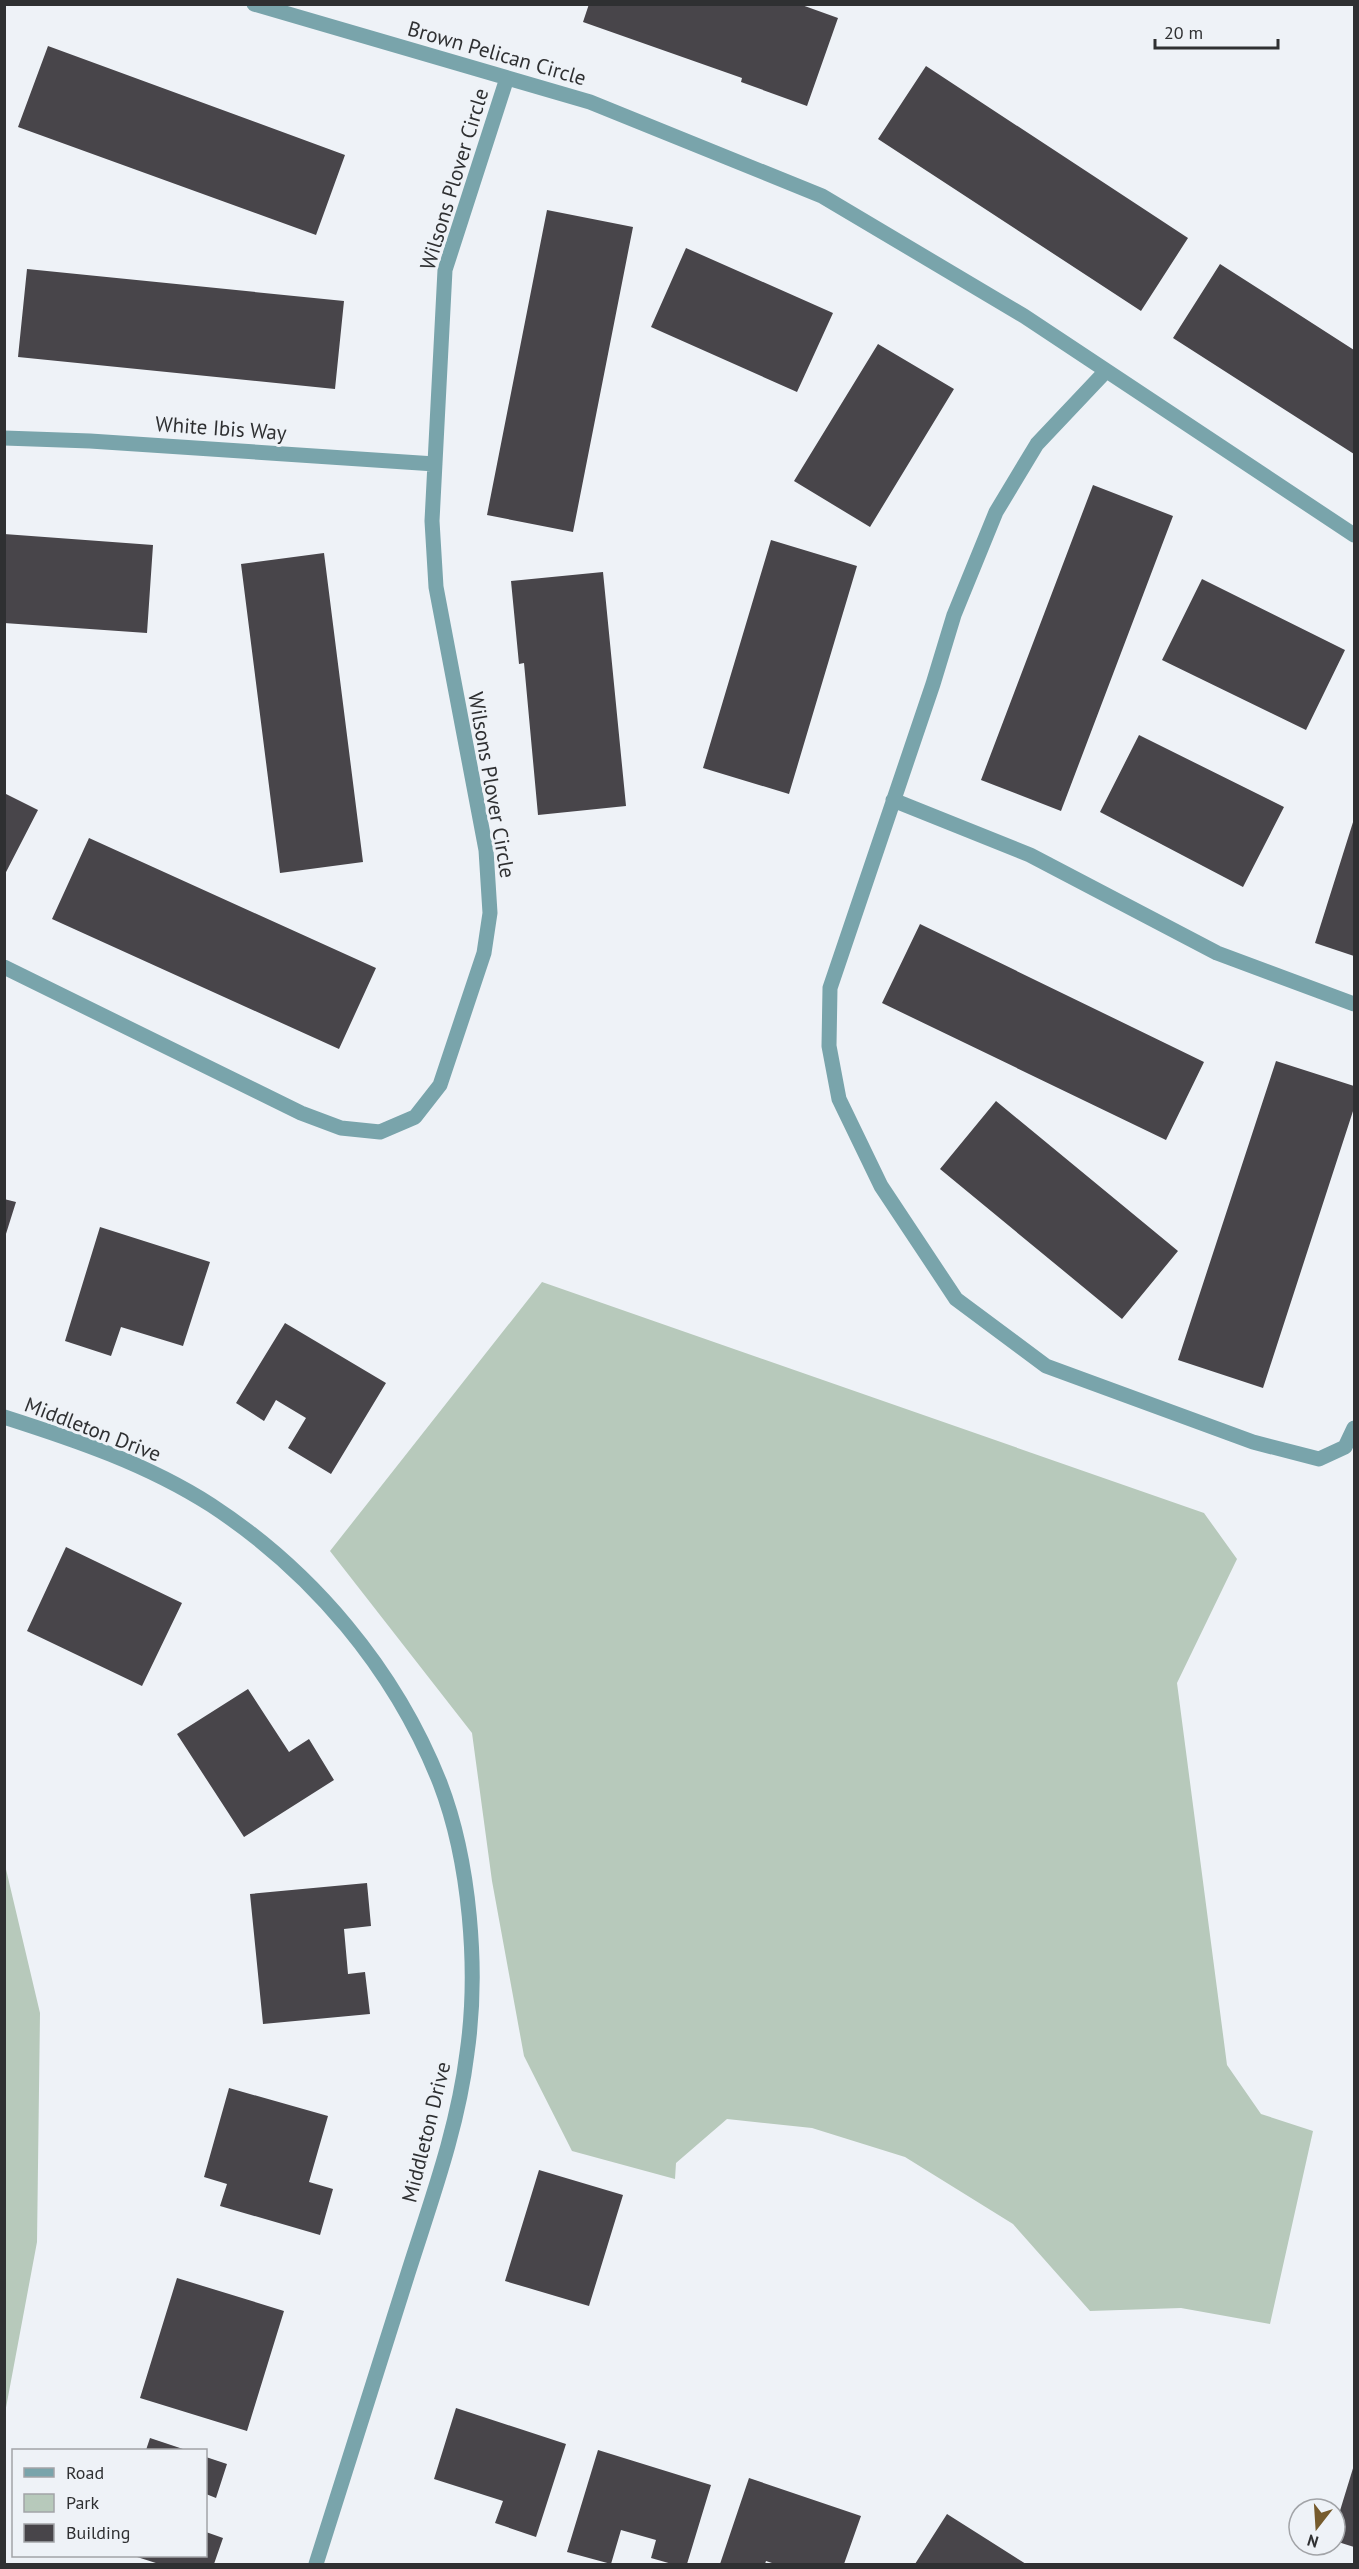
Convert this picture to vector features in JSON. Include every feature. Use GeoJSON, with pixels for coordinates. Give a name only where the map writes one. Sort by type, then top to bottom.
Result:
{"type":"FeatureCollection","features":[{"type":"Feature","properties":{"kind":"street","name":"Brown Pelican Circle"},"geometry":{"type":"LineString","coordinates":[[254,4],[590,102],[822,196],[1024,316],[1354,535]]}},
{"type":"Feature","properties":{"kind":"street","name":"Wilsons Plover Circle"},"geometry":{"type":"LineString","coordinates":[[4,967],[301,1113],[341,1128],[380,1132],[415,1117],[440,1085],[484,953],[490,913],[486,850],[436,587],[432,522],[445,270],[507,78]]}},
{"type":"Feature","properties":{"kind":"street"},"geometry":{"type":"LineString","coordinates":[[1106,371],[1037,444],[996,512],[954,615],[830,988],[830,1046],[839,1100],[881,1186],[956,1299],[1047,1366],[1253,1442],[1319,1459],[1345,1447],[1354,1428]]}},
{"type":"Feature","properties":{"kind":"street","name":"White Ibis Way"},"geometry":{"type":"LineString","coordinates":[[4,438],[90,441],[435,464]]}},
{"type":"Feature","properties":{"kind":"street"},"geometry":{"type":"LineString","coordinates":[[893,800],[1030,855],[1217,952],[1354,1004]]}},
{"type":"Feature","properties":{"kind":"street","name":"Middleton Drive"},"geometry":{"type":"LineString","coordinates":[[4,1417],[136,1464],[210,1505],[265,1545],[319,1594],[366,1649],[410,1720],[440,1784],[460,1856],[473,1949],[468,2052],[451,2137],[316,2565]]}},
{"type":"Feature","properties":{"kind":"green space"},"geometry":{"type":"Polygon","coordinates":[[[542,1282],[1204,1513],[1237,1559],[1177,1683],[1227,2065],[1261,2114],[1313,2131],[1270,2324],[1181,2308],[1090,2311],[1013,2224],[905,2157],[812,2128],[727,2119],[676,2163],[675,2179],[572,2151],[524,2056],[492,1881],[472,1733],[330,1551],[542,1282]]]}},
{"type":"Feature","properties":{"kind":"green space"},"geometry":{"type":"Polygon","coordinates":[[[5,1865],[40,2013],[37,2242],[5,2413],[5,1865]]]}},
{"type":"Feature","properties":{"kind":"building"},"geometry":{"type":"Polygon","coordinates":[[[589,4],[799,4],[838,18],[807,106],[741,82],[742,78],[583,22],[589,4]]]}},
{"type":"Feature","properties":{"kind":"building"},"geometry":{"type":"Polygon","coordinates":[[[48,46],[345,155],[316,235],[18,127],[48,46]]]}},
{"type":"Feature","properties":{"kind":"building"},"geometry":{"type":"Polygon","coordinates":[[[926,66],[1188,238],[1141,311],[878,139],[926,66]]]}},
{"type":"Feature","properties":{"kind":"building"},"geometry":{"type":"Polygon","coordinates":[[[547,210],[633,227],[573,532],[487,515],[547,210]]]}},
{"type":"Feature","properties":{"kind":"building"},"geometry":{"type":"Polygon","coordinates":[[[686,248],[833,313],[797,392],[651,327],[686,248]]]}},
{"type":"Feature","properties":{"kind":"building"},"geometry":{"type":"Polygon","coordinates":[[[1220,264],[1354,350],[1354,454],[1173,338],[1220,264]]]}},
{"type":"Feature","properties":{"kind":"building"},"geometry":{"type":"Polygon","coordinates":[[[27,269],[344,301],[335,389],[18,357],[27,269]]]}},
{"type":"Feature","properties":{"kind":"building"},"geometry":{"type":"Polygon","coordinates":[[[878,344],[954,389],[870,527],[794,481],[878,344]]]}},
{"type":"Feature","properties":{"kind":"building"},"geometry":{"type":"Polygon","coordinates":[[[1093,485],[1173,516],[1061,811],[981,780],[1093,485]]]}},
{"type":"Feature","properties":{"kind":"building"},"geometry":{"type":"Polygon","coordinates":[[[4,534],[153,545],[147,633],[4,623],[4,534]]]}},
{"type":"Feature","properties":{"kind":"building"},"geometry":{"type":"Polygon","coordinates":[[[771,540],[857,566],[789,794],[703,768],[771,540]]]}},
{"type":"Feature","properties":{"kind":"building"},"geometry":{"type":"Polygon","coordinates":[[[324,553],[363,862],[280,873],[241,564],[324,553]]]}},
{"type":"Feature","properties":{"kind":"building"},"geometry":{"type":"Polygon","coordinates":[[[603,572],[626,806],[538,815],[524,663],[519,664],[511,581],[603,572]]]}},
{"type":"Feature","properties":{"kind":"building"},"geometry":{"type":"Polygon","coordinates":[[[1202,579],[1345,650],[1306,730],[1162,660],[1202,579]]]}},
{"type":"Feature","properties":{"kind":"building"},"geometry":{"type":"Polygon","coordinates":[[[1139,735],[1284,807],[1243,887],[1100,812],[1139,735]]]}},
{"type":"Feature","properties":{"kind":"building"},"geometry":{"type":"Polygon","coordinates":[[[4,793],[38,810],[4,876],[4,793]]]}},
{"type":"Feature","properties":{"kind":"building"},"geometry":{"type":"Polygon","coordinates":[[[1354,819],[1354,956],[1315,943],[1354,819]]]}},
{"type":"Feature","properties":{"kind":"building"},"geometry":{"type":"Polygon","coordinates":[[[89,838],[376,968],[339,1049],[52,919],[89,838]]]}},
{"type":"Feature","properties":{"kind":"building"},"geometry":{"type":"Polygon","coordinates":[[[920,924],[1204,1062],[1166,1140],[882,1003],[920,924]]]}},
{"type":"Feature","properties":{"kind":"building"},"geometry":{"type":"Polygon","coordinates":[[[1276,1061],[1354,1086],[1354,1108],[1263,1388],[1178,1360],[1276,1061]]]}},
{"type":"Feature","properties":{"kind":"building"},"geometry":{"type":"Polygon","coordinates":[[[996,1101],[1178,1251],[1122,1319],[940,1169],[996,1101]]]}},
{"type":"Feature","properties":{"kind":"building"},"geometry":{"type":"Polygon","coordinates":[[[4,1199],[16,1202],[5,1237],[4,1237],[4,1199]]]}},
{"type":"Feature","properties":{"kind":"building"},"geometry":{"type":"Polygon","coordinates":[[[100,1227],[210,1262],[183,1346],[121,1327],[111,1356],[65,1341],[100,1227]]]}},
{"type":"Feature","properties":{"kind":"building"},"geometry":{"type":"Polygon","coordinates":[[[285,1323],[386,1383],[331,1474],[288,1448],[306,1418],[276,1400],[264,1421],[236,1403],[285,1323]]]}},
{"type":"Feature","properties":{"kind":"building"},"geometry":{"type":"Polygon","coordinates":[[[66,1547],[182,1603],[142,1686],[27,1631],[66,1547]]]}},
{"type":"Feature","properties":{"kind":"building"},"geometry":{"type":"Polygon","coordinates":[[[248,1689],[289,1752],[309,1739],[334,1780],[244,1837],[177,1734],[248,1689]]]}},
{"type":"Feature","properties":{"kind":"building"},"geometry":{"type":"Polygon","coordinates":[[[367,1883],[371,1926],[344,1929],[348,1974],[365,1972],[370,2014],[263,2024],[250,1894],[367,1883]]]}},
{"type":"Feature","properties":{"kind":"building"},"geometry":{"type":"Polygon","coordinates":[[[229,2088],[328,2116],[309,2182],[333,2189],[320,2235],[220,2206],[227,2184],[204,2177],[229,2088]]]}},
{"type":"Feature","properties":{"kind":"building"},"geometry":{"type":"Polygon","coordinates":[[[539,2170],[623,2195],[589,2306],[505,2281],[539,2170]]]}},
{"type":"Feature","properties":{"kind":"building"},"geometry":{"type":"Polygon","coordinates":[[[177,2278],[284,2311],[247,2431],[140,2398],[177,2278]]]}},
{"type":"Feature","properties":{"kind":"building"},"geometry":{"type":"Polygon","coordinates":[[[456,2408],[566,2444],[536,2537],[495,2523],[503,2501],[434,2479],[456,2408]]]}},
{"type":"Feature","properties":{"kind":"building"},"geometry":{"type":"Polygon","coordinates":[[[150,2438],[183,2449],[146,2449],[150,2438]]]}},
{"type":"Feature","properties":{"kind":"building"},"geometry":{"type":"Polygon","coordinates":[[[598,2450],[711,2485],[687,2564],[672,2564],[651,2558],[656,2540],[621,2530],[611,2564],[567,2552],[598,2450]]]}},
{"type":"Feature","properties":{"kind":"building"},"geometry":{"type":"Polygon","coordinates":[[[207,2457],[227,2464],[216,2498],[207,2494],[207,2457]]]}},
{"type":"Feature","properties":{"kind":"building"},"geometry":{"type":"Polygon","coordinates":[[[1354,2465],[1354,2547],[1347,2545],[1347,2497],[1344,2497],[1354,2465]]]}},
{"type":"Feature","properties":{"kind":"building"},"geometry":{"type":"Polygon","coordinates":[[[749,2478],[861,2516],[844,2564],[775,2564],[766,2561],[765,2564],[720,2564],[749,2478]]]}},
{"type":"Feature","properties":{"kind":"building"},"geometry":{"type":"Polygon","coordinates":[[[947,2514],[1026,2564],[915,2564],[947,2514]]]}},
{"type":"Feature","properties":{"kind":"building"},"geometry":{"type":"Polygon","coordinates":[[[207,2532],[223,2538],[214,2564],[159,2564],[137,2557],[207,2557],[207,2532]]]}}]}
